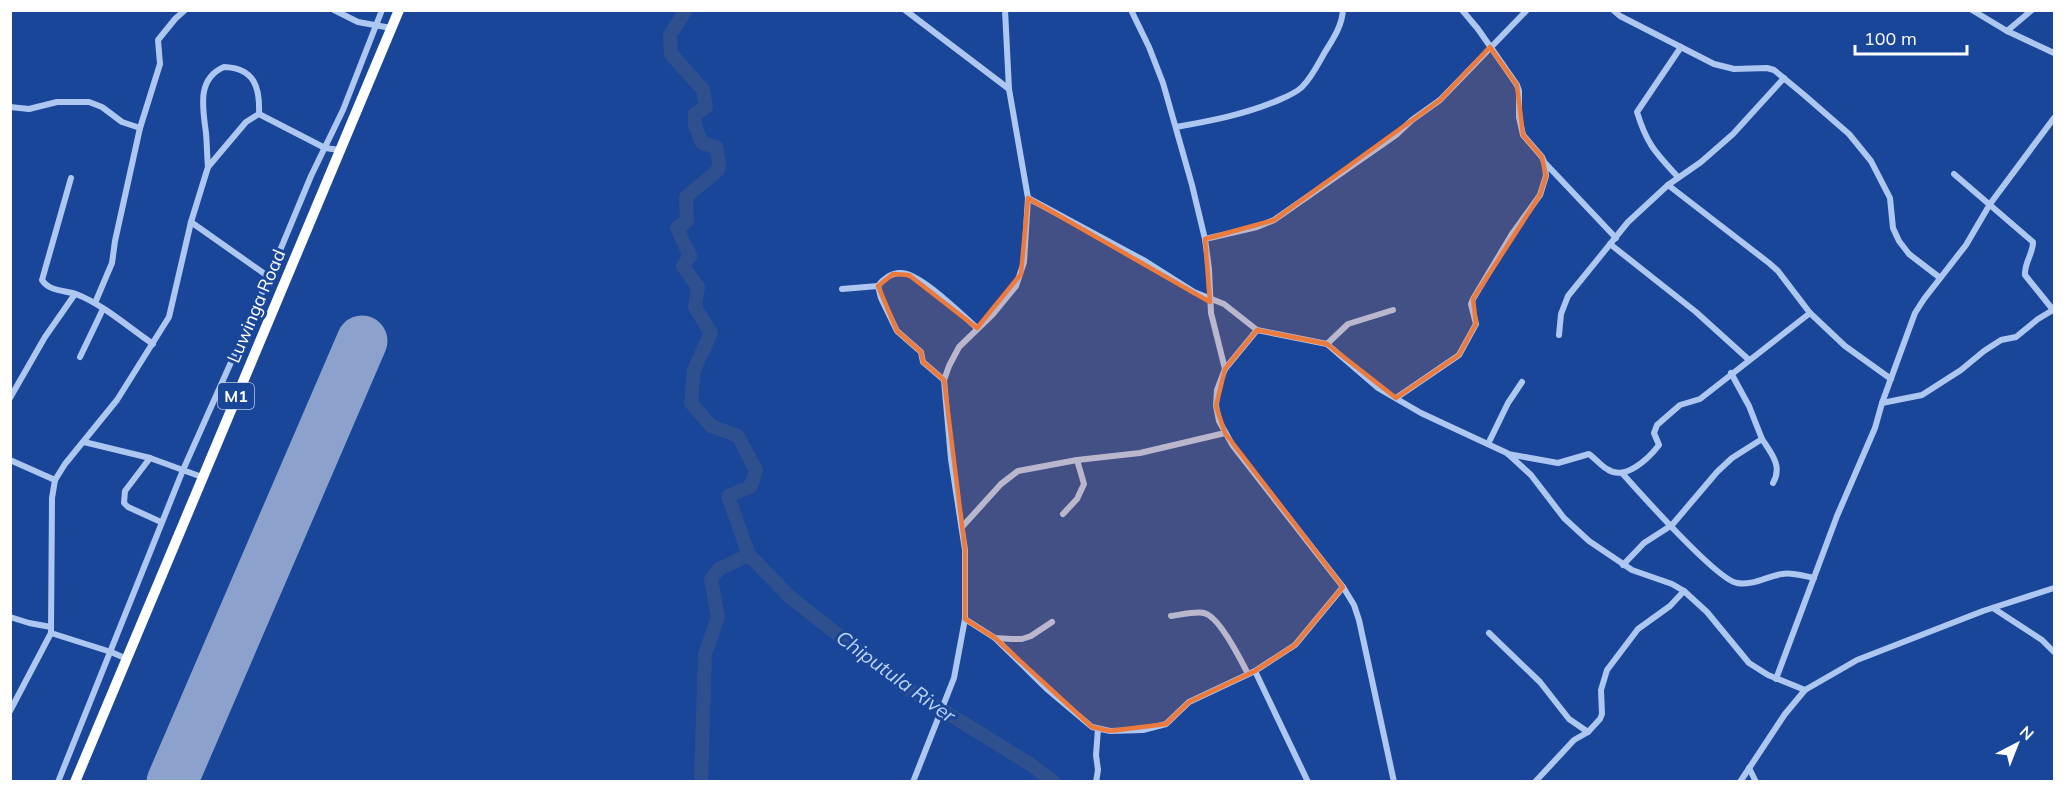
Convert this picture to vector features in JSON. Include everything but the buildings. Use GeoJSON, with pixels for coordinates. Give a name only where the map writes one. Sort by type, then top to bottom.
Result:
{"type":"FeatureCollection","features":[{"type":"Feature","properties":{"kind":"highway","name":"Luwinga Road"},"geometry":{"type":"LineString","coordinates":[[78,777],[399,10]]}},
{"type":"Feature","properties":{"kind":"street"},"geometry":{"type":"LineString","coordinates":[[95,303],[112,263],[140,128],[160,64],[158,40],[185,10]]}},
{"type":"Feature","properties":{"kind":"street"},"geometry":{"type":"LineString","coordinates":[[333,10],[358,22],[391,28]]}},
{"type":"Feature","properties":{"kind":"street"},"geometry":{"type":"LineString","coordinates":[[59,781],[161,522],[311,176],[343,110],[382,10]]}},
{"type":"Feature","properties":{"kind":"street"},"geometry":{"type":"LineString","coordinates":[[905,10],[1009,89]]}},
{"type":"Feature","properties":{"kind":"street"},"geometry":{"type":"LineString","coordinates":[[913,782],[954,678],[965,619],[966,570],[951,459],[944,380],[959,347],[1003,302],[1016,286],[1021,274],[1028,198],[1009,89],[1005,10]]}},
{"type":"Feature","properties":{"kind":"street"},"geometry":{"type":"LineString","coordinates":[[1131,10],[1153,56],[1176,127],[1205,239],[1210,299],[1217,341],[1225,369]]}},
{"type":"Feature","properties":{"kind":"street"},"geometry":{"type":"LineString","coordinates":[[1176,127],[1243,114],[1284,98],[1300,89],[1311,77],[1330,45],[1340,26],[1343,10]]}},
{"type":"Feature","properties":{"kind":"street"},"geometry":{"type":"LineString","coordinates":[[1462,10],[1519,91],[1522,135],[1545,164],[1616,238]]}},
{"type":"Feature","properties":{"kind":"street"},"geometry":{"type":"LineString","coordinates":[[1205,239],[1257,227],[1274,220],[1379,147],[1440,100],[1527,10]]}},
{"type":"Feature","properties":{"kind":"street"},"geometry":{"type":"LineString","coordinates":[[1613,10],[1620,16],[1719,66],[1734,69],[1767,68],[1784,78],[1849,134],[1871,161],[1890,198],[1893,228],[1899,241],[1910,254],[1939,278]]}},
{"type":"Feature","properties":{"kind":"street"},"geometry":{"type":"LineString","coordinates":[[1972,10],[2007,31],[2055,53]]}},
{"type":"Feature","properties":{"kind":"street"},"geometry":{"type":"LineString","coordinates":[[2007,31],[2032,10]]}},
{"type":"Feature","properties":{"kind":"street"},"geometry":{"type":"LineString","coordinates":[[1678,177],[1652,148],[1637,112],[1681,47]]}},
{"type":"Feature","properties":{"kind":"street"},"geometry":{"type":"LineString","coordinates":[[10,711],[51,630],[52,498],[56,480],[65,464],[117,400],[169,317],[191,222],[208,167],[202,105],[206,85],[211,76],[224,67],[237,68],[244,72],[257,88],[258,114]]}},
{"type":"Feature","properties":{"kind":"street"},"geometry":{"type":"LineString","coordinates":[[1559,334],[1561,314],[1568,296],[1634,216],[1668,185],[1701,162],[1733,134],[1784,78]]}},
{"type":"Feature","properties":{"kind":"street"},"geometry":{"type":"LineString","coordinates":[[10,107],[29,109],[57,102],[89,102],[102,107],[122,122],[140,128]]}},
{"type":"Feature","properties":{"kind":"street"},"geometry":{"type":"LineString","coordinates":[[258,114],[325,148],[340,150]]}},
{"type":"Feature","properties":{"kind":"street"},"geometry":{"type":"LineString","coordinates":[[208,167],[246,122],[258,114]]}},
{"type":"Feature","properties":{"kind":"street"},"geometry":{"type":"LineString","coordinates":[[1776,679],[1837,516],[1875,428],[1882,403],[1916,313],[1939,278],[1966,244],[1990,204],[2055,118]]}},
{"type":"Feature","properties":{"kind":"street"},"geometry":{"type":"LineString","coordinates":[[1396,398],[1452,360],[1464,349],[1476,324],[1471,304],[1473,299],[1512,234],[1540,195],[1546,176],[1545,164]]}},
{"type":"Feature","properties":{"kind":"street"},"geometry":{"type":"LineString","coordinates":[[1882,403],[1922,395],[2001,340],[2016,337],[2038,319],[2054,311],[2049,301],[2025,275],[2024,269],[2033,248],[2033,242],[1954,174]]}},
{"type":"Feature","properties":{"kind":"street"},"geometry":{"type":"LineString","coordinates":[[70,178],[42,280],[46,286],[64,293],[75,294],[95,303],[153,344]]}},
{"type":"Feature","properties":{"kind":"street"},"geometry":{"type":"LineString","coordinates":[[1668,185],[1769,262],[1810,313],[1845,346],[1891,380]]}},
{"type":"Feature","properties":{"kind":"street"},"geometry":{"type":"LineString","coordinates":[[1028,198],[1145,261],[1194,292],[1224,304],[1257,330],[1327,344],[1378,388],[1438,421],[1508,453],[1558,463],[1588,454],[1614,473],[1622,473],[1643,461],[1656,448],[1658,441],[1654,429],[1680,405],[1700,399],[1748,359],[1810,313]]}},
{"type":"Feature","properties":{"kind":"street"},"geometry":{"type":"LineString","coordinates":[[191,222],[269,277]]}},
{"type":"Feature","properties":{"kind":"street"},"geometry":{"type":"LineString","coordinates":[[1610,244],[1674,294],[1748,359]]}},
{"type":"Feature","properties":{"kind":"street"},"geometry":{"type":"LineString","coordinates":[[944,380],[923,362],[921,352],[897,331],[881,298],[878,286],[882,280],[893,274],[909,275],[926,285],[977,328]]}},
{"type":"Feature","properties":{"kind":"street"},"geometry":{"type":"LineString","coordinates":[[842,289],[878,286]]}},
{"type":"Feature","properties":{"kind":"street"},"geometry":{"type":"LineString","coordinates":[[10,398],[45,337],[75,294]]}},
{"type":"Feature","properties":{"kind":"street"},"geometry":{"type":"LineString","coordinates":[[80,357],[103,309]]}},
{"type":"Feature","properties":{"kind":"street"},"geometry":{"type":"LineString","coordinates":[[1327,344],[1348,324],[1393,310]]}},
{"type":"Feature","properties":{"kind":"street"},"geometry":{"type":"LineString","coordinates":[[1257,330],[1225,369],[1218,390],[1216,406],[1219,421],[1233,446],[1343,586],[1354,605],[1394,782]]}},
{"type":"Feature","properties":{"kind":"street"},"geometry":{"type":"LineString","coordinates":[[1731,373],[1777,465],[1778,472],[1773,483]]}},
{"type":"Feature","properties":{"kind":"street"},"geometry":{"type":"LineString","coordinates":[[1488,444],[1522,382]]}},
{"type":"Feature","properties":{"kind":"street"},"geometry":{"type":"LineString","coordinates":[[962,527],[1001,484],[1018,471],[1077,460],[1140,453],[1226,433]]}},
{"type":"Feature","properties":{"kind":"street"},"geometry":{"type":"LineString","coordinates":[[1623,565],[1644,543],[1672,525],[1725,465],[1743,449],[1762,439]]}},
{"type":"Feature","properties":{"kind":"street"},"geometry":{"type":"LineString","coordinates":[[84,442],[150,458],[202,477]]}},
{"type":"Feature","properties":{"kind":"street"},"geometry":{"type":"LineString","coordinates":[[1508,453],[1531,475],[1564,518],[1589,541],[1623,565],[1684,591],[1707,612],[1749,663],[1776,679],[1805,690]]}},
{"type":"Feature","properties":{"kind":"street"},"geometry":{"type":"LineString","coordinates":[[150,458],[126,490],[124,503],[161,522]]}},
{"type":"Feature","properties":{"kind":"street"},"geometry":{"type":"LineString","coordinates":[[10,460],[56,480]]}},
{"type":"Feature","properties":{"kind":"street"},"geometry":{"type":"LineString","coordinates":[[1063,514],[1077,499],[1084,484],[1077,460]]}},
{"type":"Feature","properties":{"kind":"street"},"geometry":{"type":"LineString","coordinates":[[1622,473],[1709,564],[1732,582],[1740,584],[1761,581],[1781,574],[1794,574],[1814,579]]}},
{"type":"Feature","properties":{"kind":"street"},"geometry":{"type":"LineString","coordinates":[[965,619],[995,638],[1064,704],[1092,727],[1110,731],[1143,729],[1166,724],[1189,702],[1251,672],[1295,645],[1343,586]]}},
{"type":"Feature","properties":{"kind":"street"},"geometry":{"type":"LineString","coordinates":[[1740,782],[1785,714],[1805,690],[1857,660],[1993,608],[2055,588]]}},
{"type":"Feature","properties":{"kind":"street"},"geometry":{"type":"LineString","coordinates":[[1536,782],[1574,740],[1588,732],[1600,719],[1602,681],[1638,629],[1670,606],[1684,591]]}},
{"type":"Feature","properties":{"kind":"street"},"geometry":{"type":"LineString","coordinates":[[1993,608],[2033,633],[2055,652]]}},
{"type":"Feature","properties":{"kind":"street"},"geometry":{"type":"LineString","coordinates":[[1171,616],[1204,612],[1212,617],[1227,635],[1251,672],[1308,782]]}},
{"type":"Feature","properties":{"kind":"street"},"geometry":{"type":"LineString","coordinates":[[10,617],[127,659]]}},
{"type":"Feature","properties":{"kind":"street"},"geometry":{"type":"LineString","coordinates":[[995,638],[1022,639],[1052,622]]}},
{"type":"Feature","properties":{"kind":"street"},"geometry":{"type":"LineString","coordinates":[[1489,633],[1540,682],[1569,719],[1588,732]]}},
{"type":"Feature","properties":{"kind":"street"},"geometry":{"type":"LineString","coordinates":[[1096,782],[1098,729]]}},
{"type":"Feature","properties":{"kind":"street"},"geometry":{"type":"LineString","coordinates":[[65,763],[78,777]]}},
{"type":"Feature","properties":{"kind":"street"},"geometry":{"type":"LineString","coordinates":[[1749,768],[1756,782]]}},
{"type":"Feature","properties":{"kind":"highlighted area"},"geometry":{"type":"Polygon","coordinates":[[[1490,47],[1517,85],[1523,135],[1542,157],[1546,176],[1540,195],[1473,299],[1476,324],[1459,355],[1396,398],[1327,344],[1257,330],[1225,369],[1216,406],[1225,433],[1343,587],[1295,645],[1255,671],[1189,702],[1166,724],[1110,731],[1092,727],[995,638],[965,619],[965,550],[944,380],[923,362],[921,352],[897,331],[878,286],[893,274],[909,275],[977,328],[1021,274],[1028,198],[1210,302],[1205,239],[1274,220],[1440,100],[1490,47]]]}},
{"type":"Feature","properties":{"kind":"waterway"},"geometry":{"type":"LineString","coordinates":[[686,10],[670,35],[671,54],[703,90],[706,107],[695,114],[695,126],[702,143],[716,147],[719,162],[718,170],[686,197],[687,221],[677,228],[690,256],[683,266],[698,287],[695,307],[711,333],[694,370],[691,403],[711,426],[738,436],[756,471],[750,487],[728,496],[749,555],[719,569],[711,579],[718,617],[705,654],[701,782]]}},
{"type":"Feature","properties":{"kind":"waterway","name":"Chiputula River"},"geometry":{"type":"LineString","coordinates":[[749,555],[791,598],[905,687],[1030,764],[1054,782]]}},
{"type":"Feature","properties":{"kind":"runway"},"geometry":{"type":"LineString","coordinates":[[172,782],[362,341]]}}]}
